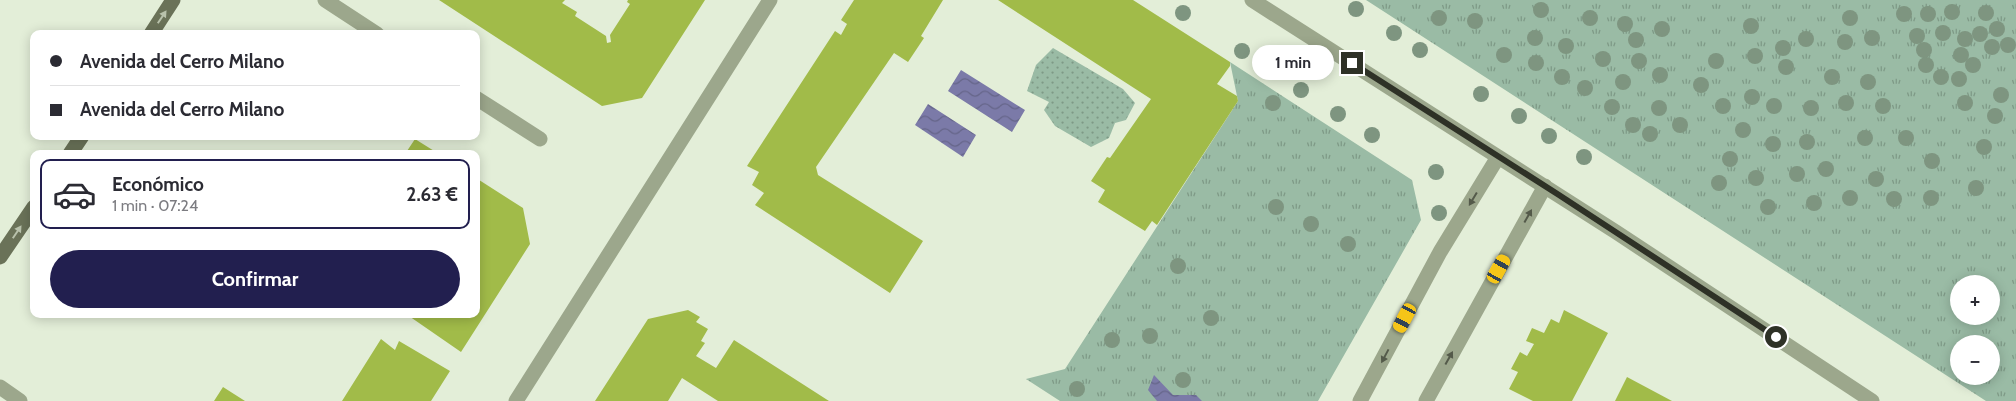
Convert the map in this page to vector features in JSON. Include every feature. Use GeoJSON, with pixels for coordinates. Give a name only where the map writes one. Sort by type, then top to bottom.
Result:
{"type":"FeatureCollection","features":[{"type":"Feature","properties":{"kind":"main road"},"geometry":{"type":"LineString","coordinates":[[153,30],[173,0]]}},
{"type":"Feature","properties":{"kind":"main road"},"geometry":{"type":"LineString","coordinates":[[0,258],[30,213]]}},
{"type":"Feature","properties":{"kind":"street"},"geometry":{"type":"LineString","coordinates":[[325,0],[371,30]]}},
{"type":"Feature","properties":{"kind":"street"},"geometry":{"type":"LineString","coordinates":[[516,401],[770,0]]}},
{"type":"Feature","properties":{"kind":"street"},"geometry":{"type":"LineString","coordinates":[[1252,0],[1545,186],[1872,401]]}},
{"type":"Feature","properties":{"kind":"street"},"geometry":{"type":"LineString","coordinates":[[480,101],[540,139]]}},
{"type":"Feature","properties":{"kind":"street"},"geometry":{"type":"LineString","coordinates":[[1360,401],[1440,252],[1498,157]]}},
{"type":"Feature","properties":{"kind":"street"},"geometry":{"type":"LineString","coordinates":[[1426,401],[1545,186]]}},
{"type":"Feature","properties":{"kind":"street"},"geometry":{"type":"LineString","coordinates":[[0,388],[20,401]]}},
{"type":"Feature","properties":{"kind":"green space"},"geometry":{"type":"Polygon","coordinates":[[[1366,0],[2016,0],[2016,401],[1986,401],[1961,385],[2000,385],[2000,335],[1950,335],[1950,378],[1366,0]]]}},
{"type":"Feature","properties":{"kind":"green space"},"geometry":{"type":"Polygon","coordinates":[[[1053,48],[1123,89],[1135,103],[1126,120],[1115,123],[1109,138],[1091,147],[1055,126],[1044,110],[1049,102],[1027,91],[1036,65],[1053,48]]]}},
{"type":"Feature","properties":{"kind":"green space"},"geometry":{"type":"Polygon","coordinates":[[[1230,62],[1412,180],[1421,220],[1318,401],[1060,401],[1026,379],[1065,369],[1238,101],[1230,62]]]}},
{"type":"Feature","properties":{"kind":"water"},"geometry":{"type":"Polygon","coordinates":[[[961,70],[1025,110],[1012,132],[948,91],[961,70]]]}},
{"type":"Feature","properties":{"kind":"water"},"geometry":{"type":"Polygon","coordinates":[[[928,104],[976,135],[963,157],[915,125],[928,104]]]}},
{"type":"Feature","properties":{"kind":"water"},"geometry":{"type":"Polygon","coordinates":[[[1154,375],[1173,395],[1196,395],[1202,401],[1157,401],[1148,390],[1154,375]]]}},
{"type":"Feature","properties":{"kind":"building"},"geometry":{"type":"Polygon","coordinates":[[[439,0],[565,0],[562,3],[577,12],[575,16],[606,36],[607,43],[611,42],[610,35],[630,4],[627,2],[628,0],[705,0],[642,98],[602,106],[439,0]]]}},
{"type":"Feature","properties":{"kind":"building"},"geometry":{"type":"Polygon","coordinates":[[[854,0],[943,0],[921,36],[924,38],[908,62],[894,53],[816,167],[818,175],[923,241],[890,293],[755,205],[764,193],[752,185],[759,172],[747,166],[835,31],[841,35],[847,24],[841,20],[854,0]]]}},
{"type":"Feature","properties":{"kind":"building"},"geometry":{"type":"Polygon","coordinates":[[[998,0],[1133,0],[1230,62],[1230,66],[1217,84],[1237,96],[1238,101],[1157,225],[1152,221],[1145,231],[1098,202],[1105,190],[1091,181],[1107,157],[1110,158],[1151,99],[998,0]]]}},
{"type":"Feature","properties":{"kind":"building"},"geometry":{"type":"Polygon","coordinates":[[[414,140],[417,140],[433,150],[408,150],[414,140]]]}},
{"type":"Feature","properties":{"kind":"building"},"geometry":{"type":"Polygon","coordinates":[[[480,181],[523,208],[530,244],[461,352],[412,318],[480,318],[480,181]]]}},
{"type":"Feature","properties":{"kind":"building"},"geometry":{"type":"Polygon","coordinates":[[[688,310],[700,317],[696,322],[708,329],[701,341],[705,343],[696,356],[716,368],[734,340],[829,401],[718,401],[682,378],[668,401],[595,401],[648,319],[688,310]]]}},
{"type":"Feature","properties":{"kind":"building"},"geometry":{"type":"Polygon","coordinates":[[[1564,310],[1608,333],[1572,401],[1533,401],[1509,389],[1518,372],[1511,369],[1520,352],[1527,356],[1534,344],[1526,341],[1532,328],[1544,333],[1551,319],[1559,323],[1564,310]]]}},
{"type":"Feature","properties":{"kind":"building"},"geometry":{"type":"Polygon","coordinates":[[[381,339],[395,350],[399,341],[450,371],[431,401],[342,401],[381,339]]]}},
{"type":"Feature","properties":{"kind":"building"},"geometry":{"type":"Polygon","coordinates":[[[1627,377],[1672,401],[1615,401],[1627,377]]]}},
{"type":"Feature","properties":{"kind":"building"},"geometry":{"type":"Polygon","coordinates":[[[223,387],[245,401],[214,401],[223,387]]]}},
{"type":"Feature","properties":{"kind":"route"},"geometry":{"type":"LineString","coordinates":[[1352,63],[1776,337]]}}]}
